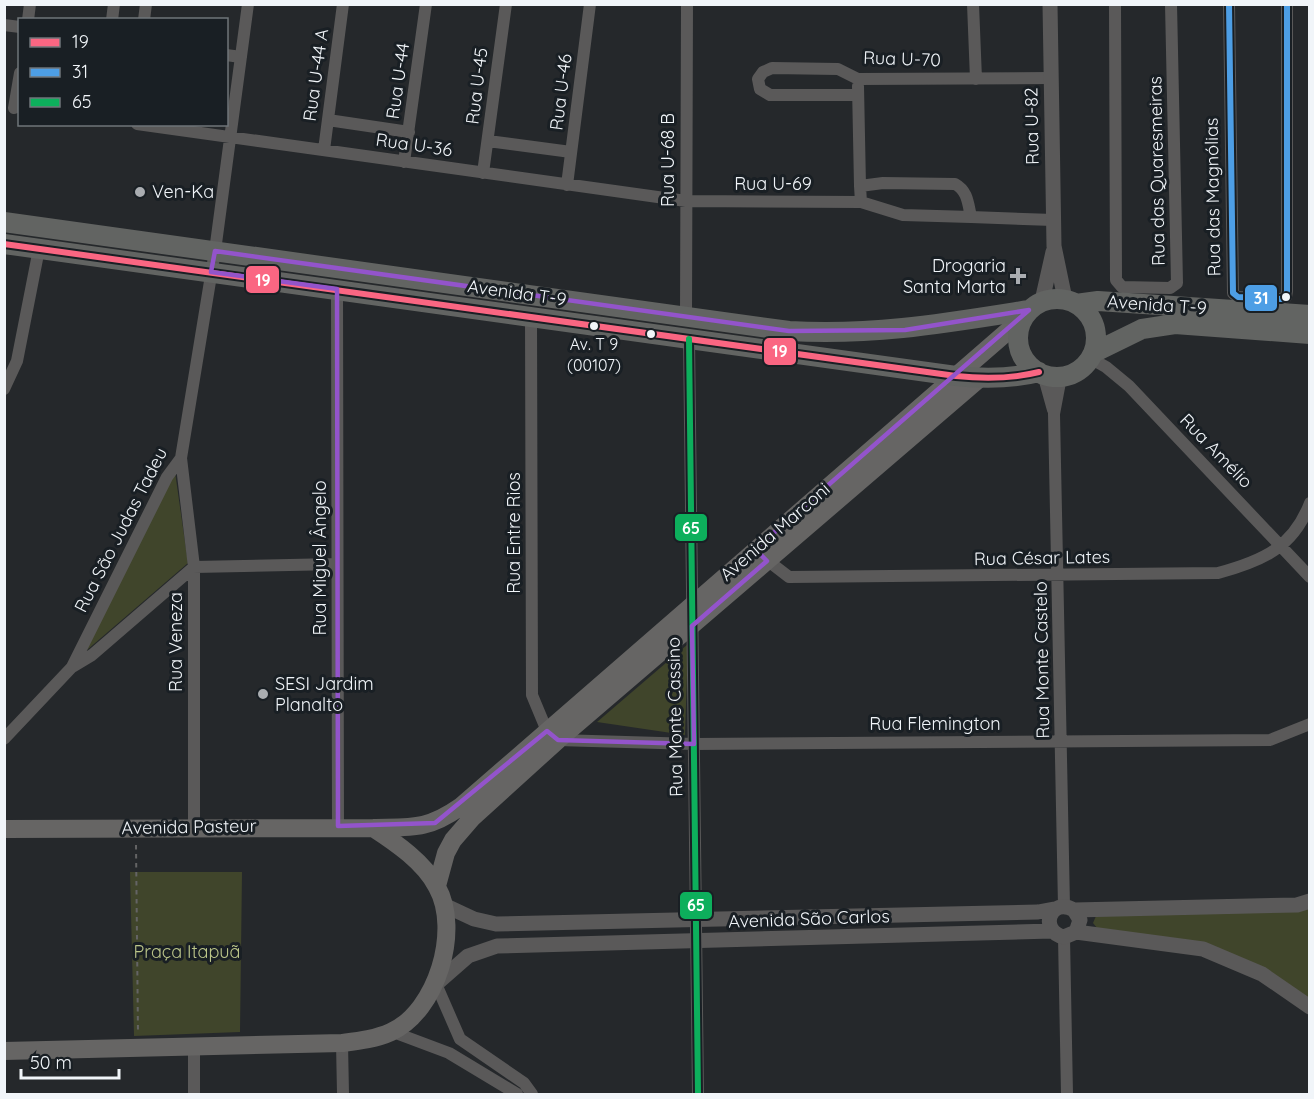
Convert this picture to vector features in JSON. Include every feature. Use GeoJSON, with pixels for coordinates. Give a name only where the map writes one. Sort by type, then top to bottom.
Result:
{"type":"FeatureCollection","features":[{"type":"Feature","properties":{"kind":"main road","name":"Avenida T-9"},"geometry":{"type":"LineString","coordinates":[[4,222],[789,331],[860,333],[936,326],[1032,309]]}},
{"type":"Feature","properties":{"kind":"main road","name":"Avenida T-9"},"geometry":{"type":"LineString","coordinates":[[4,244],[979,379],[1048,374]]}},
{"type":"Feature","properties":{"kind":"main road","name":"Avenida T-9"},"geometry":{"type":"LineString","coordinates":[[1071,302],[1098,301],[1310,315]]}},
{"type":"Feature","properties":{"kind":"main road"},"geometry":{"type":"LineString","coordinates":[[1071,302],[1084,309],[1094,325],[1096,335],[1092,356],[1078,371],[1048,374],[1023,358],[1018,337],[1032,309],[1071,302]]}},
{"type":"Feature","properties":{"kind":"main road","name":"Avenida Marconi"},"geometry":{"type":"LineString","coordinates":[[553,735],[692,626],[761,555],[1032,309]]}},
{"type":"Feature","properties":{"kind":"main road","name":"Avenida T-9"},"geometry":{"type":"LineString","coordinates":[[1092,356],[1142,329],[1175,324],[1310,334]]}},
{"type":"Feature","properties":{"kind":"main road","name":"Avenida Marconi"},"geometry":{"type":"LineString","coordinates":[[437,886],[446,853],[466,813],[553,735],[692,604],[761,555],[979,379]]}},
{"type":"Feature","properties":{"kind":"main road","name":"Avenida Marconi"},"geometry":{"type":"LineString","coordinates":[[373,828],[422,826],[466,813]]}},
{"type":"Feature","properties":{"kind":"main road","name":"Avenida Pasteur"},"geometry":{"type":"LineString","coordinates":[[4,829],[338,826],[373,828]]}},
{"type":"Feature","properties":{"kind":"main road"},"geometry":{"type":"LineString","coordinates":[[4,1051],[342,1043],[393,1032],[418,1010],[436,984],[444,945],[444,905],[437,886],[417,861],[373,828]]}},
{"type":"Feature","properties":{"kind":"street","name":"Rua São Judas Tadeu"},"geometry":{"type":"LineString","coordinates":[[4,739],[72,667],[167,477],[181,458],[212,272],[248,4]]}},
{"type":"Feature","properties":{"kind":"street","name":"Rua U-44 A"},"geometry":{"type":"LineString","coordinates":[[324,150],[343,4]]}},
{"type":"Feature","properties":{"kind":"street","name":"Rua U-44"},"geometry":{"type":"LineString","coordinates":[[404,162],[426,4]]}},
{"type":"Feature","properties":{"kind":"street","name":"Rua U-45"},"geometry":{"type":"LineString","coordinates":[[483,173],[506,4]]}},
{"type":"Feature","properties":{"kind":"street","name":"Rua U-46"},"geometry":{"type":"LineString","coordinates":[[567,184],[590,4]]}},
{"type":"Feature","properties":{"kind":"street","name":"Rua U-68 B"},"geometry":{"type":"LineString","coordinates":[[686,316],[687,4]]}},
{"type":"Feature","properties":{"kind":"street"},"geometry":{"type":"LineString","coordinates":[[973,4],[976,79]]}},
{"type":"Feature","properties":{"kind":"street","name":"Rua U-82"},"geometry":{"type":"LineString","coordinates":[[1050,4],[1054,246],[1071,302]]}},
{"type":"Feature","properties":{"kind":"street","name":"Rua das Quaresmeiras"},"geometry":{"type":"LineString","coordinates":[[1115,4],[1116,280],[1122,287],[1170,288],[1177,283],[1171,4]]}},
{"type":"Feature","properties":{"kind":"street","name":"Rua das Magnólias"},"geometry":{"type":"LineString","coordinates":[[1229,4],[1233,293],[1238,297],[1281,298],[1286,297],[1287,291],[1287,4]]}},
{"type":"Feature","properties":{"kind":"street"},"geometry":{"type":"LineString","coordinates":[[228,55],[241,57]]}},
{"type":"Feature","properties":{"kind":"street","name":"Rua U-70"},"geometry":{"type":"LineString","coordinates":[[857,95],[770,95],[760,89],[758,79],[763,72],[772,68],[838,69],[858,79],[1051,78]]}},
{"type":"Feature","properties":{"kind":"street"},"geometry":{"type":"LineString","coordinates":[[858,79],[861,202]]}},
{"type":"Feature","properties":{"kind":"street"},"geometry":{"type":"LineString","coordinates":[[13,107],[18,83]]}},
{"type":"Feature","properties":{"kind":"street","name":"Rua U-36"},"geometry":{"type":"LineString","coordinates":[[328,120],[409,132]]}},
{"type":"Feature","properties":{"kind":"street","name":"Rua U-36"},"geometry":{"type":"LineString","coordinates":[[151,126],[686,201]]}},
{"type":"Feature","properties":{"kind":"street"},"geometry":{"type":"LineString","coordinates":[[488,141],[571,152]]}},
{"type":"Feature","properties":{"kind":"street"},"geometry":{"type":"LineString","coordinates":[[860,186],[955,184],[963,188],[967,196],[971,218]]}},
{"type":"Feature","properties":{"kind":"street","name":"Rua U-69"},"geometry":{"type":"LineString","coordinates":[[686,201],[861,202],[903,215],[1053,220]]}},
{"type":"Feature","properties":{"kind":"street","name":"Rua U-82"},"geometry":{"type":"LineString","coordinates":[[1032,309],[1054,246]]}},
{"type":"Feature","properties":{"kind":"street"},"geometry":{"type":"LineString","coordinates":[[4,389],[17,361],[39,249]]}},
{"type":"Feature","properties":{"kind":"street","name":"Rua Miguel Ângelo"},"geometry":{"type":"LineString","coordinates":[[337,289],[338,826]]}},
{"type":"Feature","properties":{"kind":"street","name":"Rua Entre Rios"},"geometry":{"type":"LineString","coordinates":[[531,317],[532,695],[553,735]]}},
{"type":"Feature","properties":{"kind":"street","name":"Rua Monte Cassino"},"geometry":{"type":"LineString","coordinates":[[689,339],[698,1095]]}},
{"type":"Feature","properties":{"kind":"street","name":"Rua Amélio"},"geometry":{"type":"LineString","coordinates":[[1092,356],[1129,386],[1310,577]]}},
{"type":"Feature","properties":{"kind":"street","name":"Rua Monte Castelo"},"geometry":{"type":"LineString","coordinates":[[1048,374],[1054,414],[1059,576],[1064,908]]}},
{"type":"Feature","properties":{"kind":"street","name":"Rua Monte Castelo"},"geometry":{"type":"LineString","coordinates":[[1048,374],[1054,414]]}},
{"type":"Feature","properties":{"kind":"street","name":"Rua Veneza"},"geometry":{"type":"LineString","coordinates":[[181,458],[194,567],[194,827]]}},
{"type":"Feature","properties":{"kind":"street","name":"Rua César Lates"},"geometry":{"type":"LineString","coordinates":[[761,555],[789,577],[1218,573],[1250,564],[1282,547],[1306,514],[1310,503]]}},
{"type":"Feature","properties":{"kind":"street"},"geometry":{"type":"LineString","coordinates":[[72,667],[92,655],[194,567],[338,564]]}},
{"type":"Feature","properties":{"kind":"street","name":"Rua Flemington"},"geometry":{"type":"LineString","coordinates":[[553,735],[694,744],[1270,740],[1310,724]]}},
{"type":"Feature","properties":{"kind":"street","name":"Avenida São Carlos"},"geometry":{"type":"LineString","coordinates":[[444,905],[458,914],[496,924],[1038,912],[1064,908],[1297,905],[1310,901]]}},
{"type":"Feature","properties":{"kind":"street"},"geometry":{"type":"LineString","coordinates":[[1064,934],[1048,924],[1049,916],[1064,908],[1080,920],[1064,934],[1067,1095]]}},
{"type":"Feature","properties":{"kind":"street"},"geometry":{"type":"LineString","coordinates":[[496,924],[497,946]]}},
{"type":"Feature","properties":{"kind":"street","name":"Avenida São Carlos"},"geometry":{"type":"LineString","coordinates":[[436,984],[468,956],[497,946],[1064,934],[1203,949],[1262,974],[1310,1007]]}},
{"type":"Feature","properties":{"kind":"street"},"geometry":{"type":"LineString","coordinates":[[436,984],[460,1039],[524,1083],[532,1095]]}},
{"type":"Feature","properties":{"kind":"street"},"geometry":{"type":"LineString","coordinates":[[393,1032],[449,1053],[517,1095]]}},
{"type":"Feature","properties":{"kind":"street"},"geometry":{"type":"LineString","coordinates":[[449,1053],[460,1039]]}},
{"type":"Feature","properties":{"kind":"street"},"geometry":{"type":"LineString","coordinates":[[342,1043],[343,1095]]}},
{"type":"Feature","properties":{"kind":"street"},"geometry":{"type":"LineString","coordinates":[[194,1046],[194,1095]]}},
{"type":"Feature","properties":{"kind":"path"},"geometry":{"type":"LineString","coordinates":[[135,827],[138,1034],[142,1037]]}},
{"type":"Feature","properties":{"kind":"highlighted area"},"geometry":{"type":"Polygon","coordinates":[[[215,251],[789,331],[905,330],[1029,310],[755,549],[767,561],[692,626],[694,744],[558,740],[547,731],[435,823],[338,826],[337,289],[211,272],[215,251]]]}},
{"type":"Feature","properties":{"kind":"green space"},"geometry":{"type":"Polygon","coordinates":[[[175,472],[188,563],[80,656],[175,472]]]}},
{"type":"Feature","properties":{"kind":"green space"},"geometry":{"type":"Polygon","coordinates":[[[688,644],[685,735],[597,722],[688,644]]]}},
{"type":"Feature","properties":{"kind":"green space","name":"Praça Itapuã"},"geometry":{"type":"Polygon","coordinates":[[[130,872],[242,872],[240,1032],[134,1036],[130,872]]]}},
{"type":"Feature","properties":{"kind":"green space"},"geometry":{"type":"Polygon","coordinates":[[[1309,907],[1309,1001],[1264,970],[1097,928],[1093,923],[1096,916],[1309,907]]]}},
{"type":"Feature","properties":{"kind":"transit line","name":"31"},"geometry":{"type":"LineString","coordinates":[[1229,4],[1233,293],[1238,297],[1281,299],[1286,297],[1287,291],[1287,4]]}},
{"type":"Feature","properties":{"kind":"transit line","name":"19"},"geometry":{"type":"LineString","coordinates":[[4,244],[956,376],[998,378],[1039,372]]}},
{"type":"Feature","properties":{"kind":"transit line","name":"65"},"geometry":{"type":"LineString","coordinates":[[689,339],[698,1094]]}},
{"type":"Feature","properties":{"kind":"place","name":"Ven-Ka"},"geometry":{"type":"Point","coordinates":[140,192]}},
{"type":"Feature","properties":{"kind":"place","name":"Drogaria Santa Marta"},"geometry":{"type":"Point","coordinates":[1018,276]}},
{"type":"Feature","properties":{"kind":"place","name":"Av. T 9 (00107)"},"geometry":{"type":"Point","coordinates":[594,326]}},
{"type":"Feature","properties":{"kind":"place","name":"SESI Jardim Planalto"},"geometry":{"type":"Point","coordinates":[263,694]}}]}
